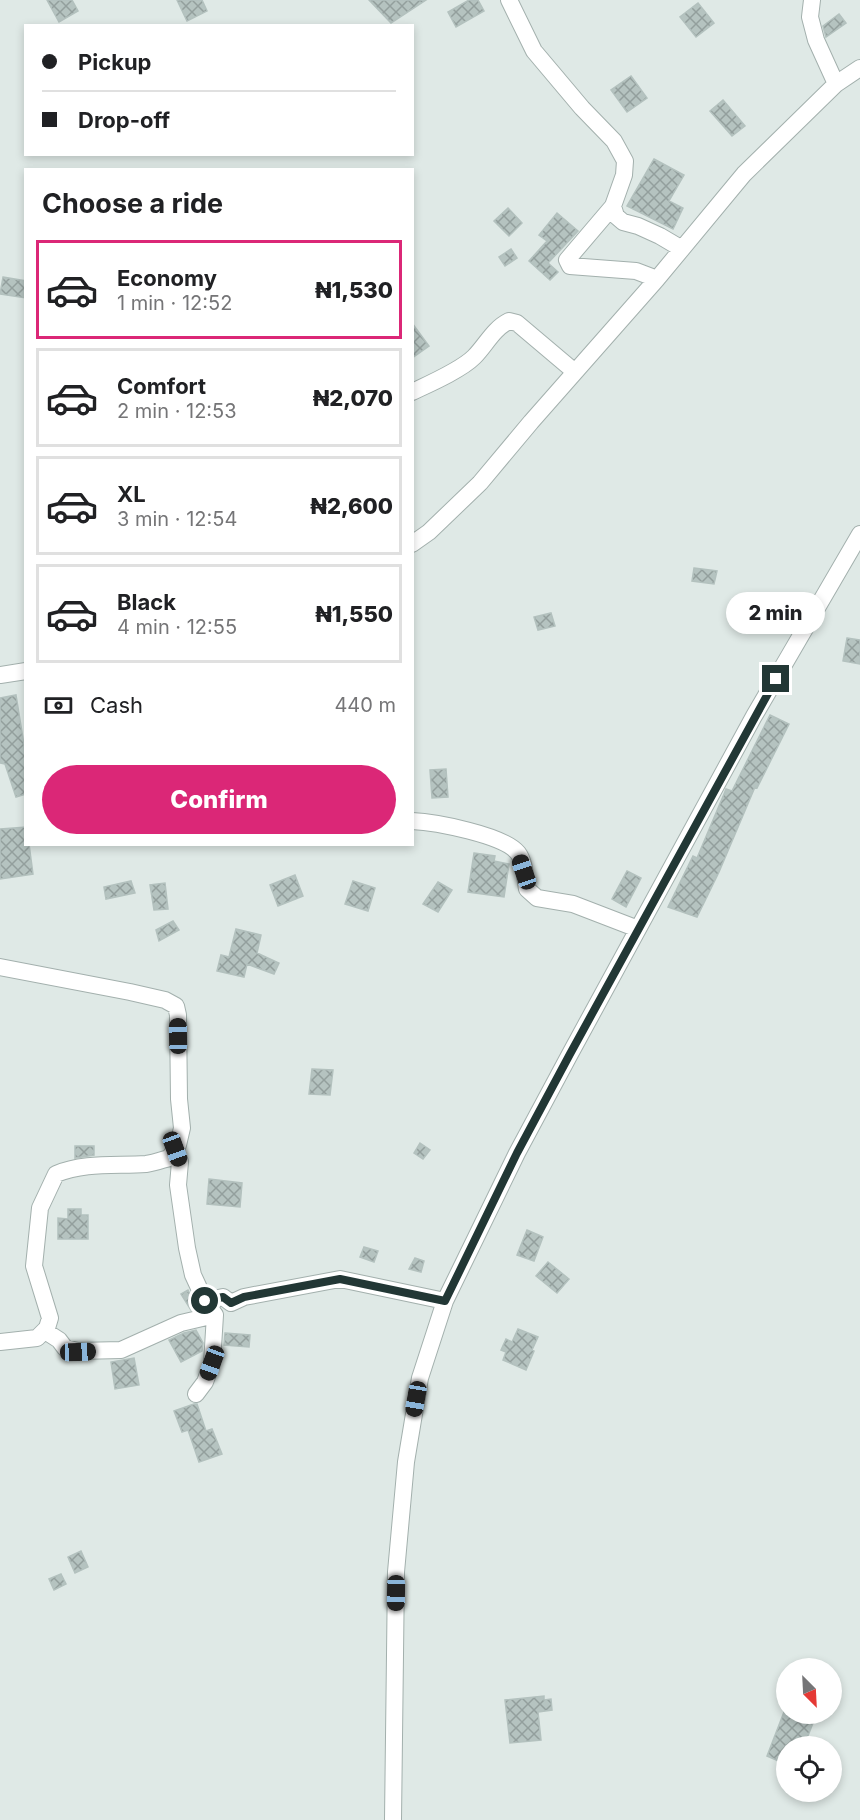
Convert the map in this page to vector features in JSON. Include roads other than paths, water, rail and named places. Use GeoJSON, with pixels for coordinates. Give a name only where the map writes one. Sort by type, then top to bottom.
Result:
{"type":"FeatureCollection","features":[{"type":"Feature","properties":{"kind":"street"},"geometry":{"type":"LineString","coordinates":[[509,0],[534,51],[582,108],[614,141],[625,161],[624,175],[613,206],[567,260],[570,266],[636,271],[657,279]]}},
{"type":"Feature","properties":{"kind":"street"},"geometry":{"type":"LineString","coordinates":[[812,0],[810,17],[816,40],[836,84]]}},
{"type":"Feature","properties":{"kind":"street"},"geometry":{"type":"LineString","coordinates":[[414,543],[429,532],[480,483],[657,279],[744,174],[836,84],[860,68]]}},
{"type":"Feature","properties":{"kind":"street"},"geometry":{"type":"LineString","coordinates":[[613,206],[616,216],[623,222],[638,226],[682,249]]}},
{"type":"Feature","properties":{"kind":"street"},"geometry":{"type":"LineString","coordinates":[[414,391],[473,359],[500,326],[509,321],[517,323],[575,372]]}},
{"type":"Feature","properties":{"kind":"street"},"geometry":{"type":"LineString","coordinates":[[393,1820],[396,1572],[406,1462],[420,1378],[445,1301],[517,1153],[754,716],[860,534]]}},
{"type":"Feature","properties":{"kind":"street"},"geometry":{"type":"LineString","coordinates":[[0,675],[24,671]]}},
{"type":"Feature","properties":{"kind":"street"},"geometry":{"type":"LineString","coordinates":[[414,821],[471,832],[503,842],[518,854],[527,889],[537,898],[573,904],[638,930]]}},
{"type":"Feature","properties":{"kind":"street"},"geometry":{"type":"LineString","coordinates":[[0,967],[130,992],[165,1000],[176,1006],[182,1128],[178,1145],[169,1158],[149,1163],[83,1166],[56,1173],[40,1208],[34,1266],[50,1318],[45,1331],[38,1338],[0,1342]]}},
{"type":"Feature","properties":{"kind":"street"},"geometry":{"type":"LineString","coordinates":[[175,1149],[180,1162],[178,1185],[193,1275],[205,1301],[215,1315],[212,1363],[205,1382],[196,1394]]}},
{"type":"Feature","properties":{"kind":"street"},"geometry":{"type":"LineString","coordinates":[[205,1301],[223,1297],[231,1303],[244,1297],[340,1279],[445,1301]]}},
{"type":"Feature","properties":{"kind":"street"},"geometry":{"type":"LineString","coordinates":[[45,1331],[59,1340],[64,1348],[78,1352],[121,1350],[181,1323],[215,1315]]}}]}
